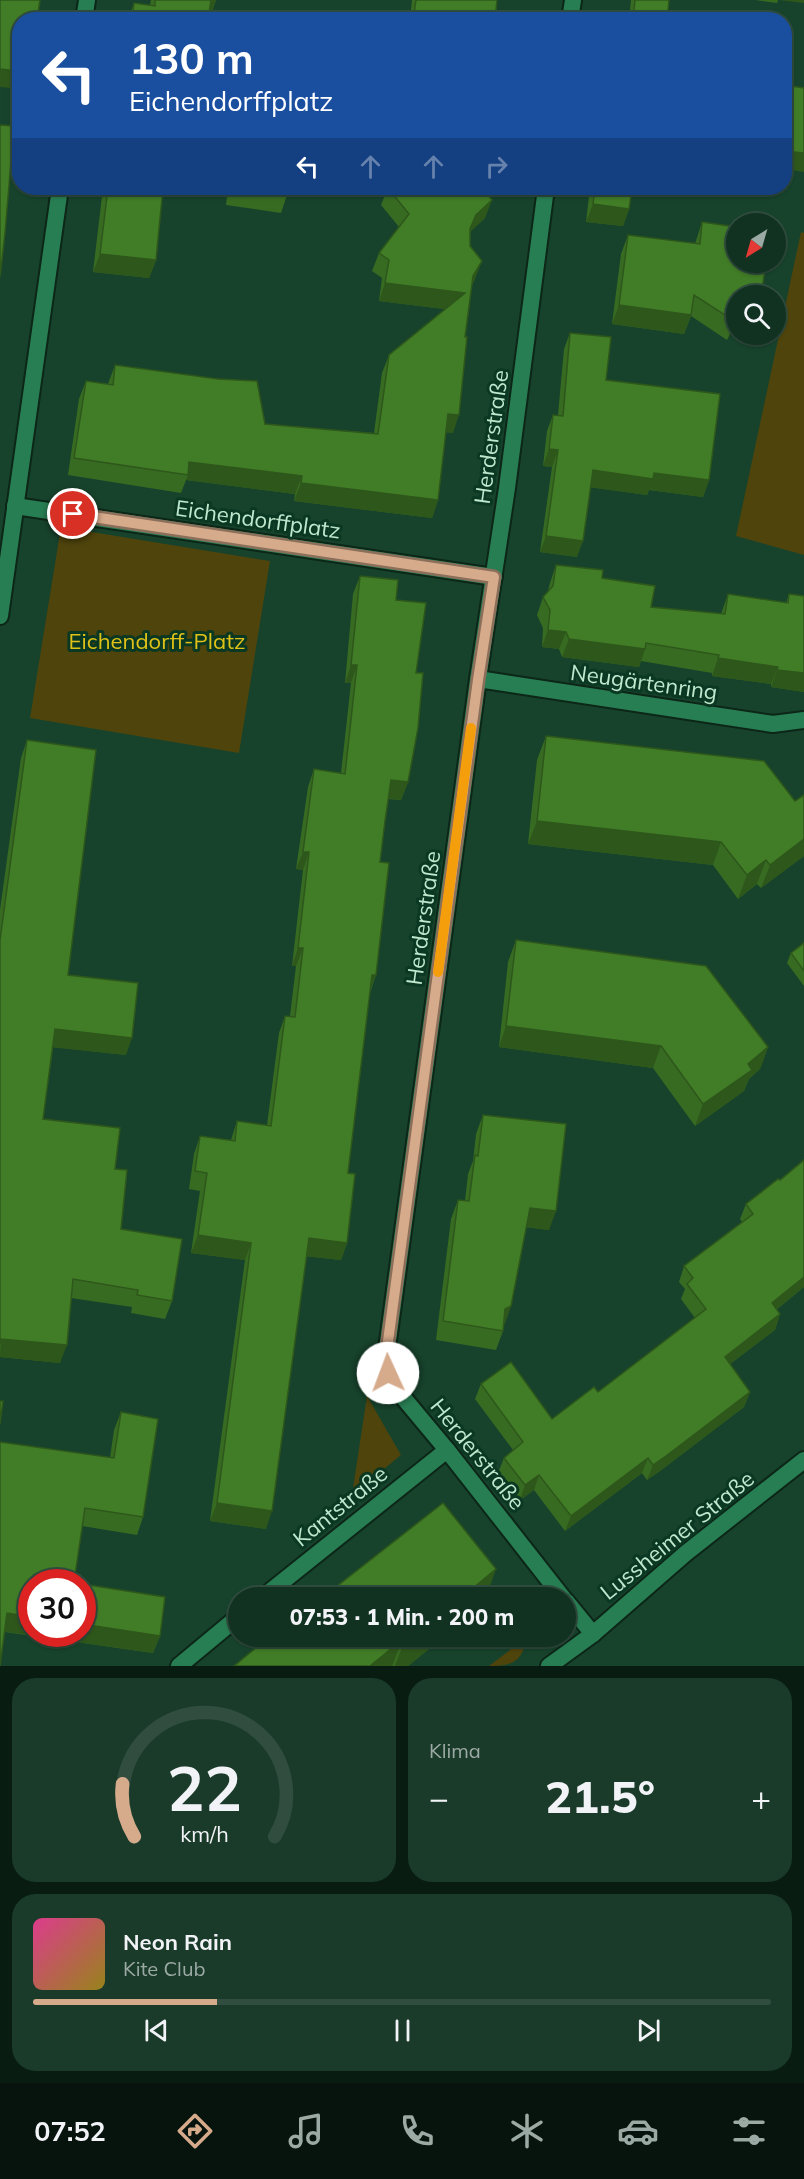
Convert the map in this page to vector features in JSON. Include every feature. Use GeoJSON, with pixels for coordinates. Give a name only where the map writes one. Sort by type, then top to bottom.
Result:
{"type":"FeatureCollection","features":[{"type":"Feature","properties":{"kind":"street"},"geometry":{"type":"LineString","coordinates":[[0,616],[59,195]]}},
{"type":"Feature","properties":{"kind":"street","name":"Herderstraße"},"geometry":{"type":"LineString","coordinates":[[545,195],[386,1356],[388,1373],[397,1390],[447,1450],[553,1587]]}},
{"type":"Feature","properties":{"kind":"street","name":"Eichendorffplatz"},"geometry":{"type":"LineString","coordinates":[[15,506],[494,577]]}},
{"type":"Feature","properties":{"kind":"street","name":"Neugärtenring"},"geometry":{"type":"LineString","coordinates":[[478,680],[773,724],[804,720]]}},
{"type":"Feature","properties":{"kind":"street","name":"Kantstraße"},"geometry":{"type":"LineString","coordinates":[[276,1587],[447,1450]]}},
{"type":"Feature","properties":{"kind":"street","name":"Lussheimer Straße"},"geometry":{"type":"LineString","coordinates":[[549,1666],[593,1634],[686,1553],[804,1461]]}},
{"type":"Feature","properties":{"kind":"street"},"geometry":{"type":"LineString","coordinates":[[576,1613],[593,1634]]}},
{"type":"Feature","properties":{"kind":"street"},"geometry":{"type":"LineString","coordinates":[[179,1666],[228,1625]]}},
{"type":"Feature","properties":{"kind":"green space"},"geometry":{"type":"Polygon","coordinates":[[[801,232],[804,233],[804,555],[736,536],[777,345],[786,345],[786,302],[801,232]]]}},
{"type":"Feature","properties":{"kind":"green space","name":"Eichendorff-Platz"},"geometry":{"type":"Polygon","coordinates":[[[61,527],[270,561],[239,753],[30,718],[61,527]]]}},
{"type":"Feature","properties":{"kind":"green space"},"geometry":{"type":"Polygon","coordinates":[[[367,1396],[401,1455],[352,1495],[367,1396]]]}},
{"type":"Feature","properties":{"kind":"green space"},"geometry":{"type":"Polygon","coordinates":[[[514,1647],[524,1647],[515,1661],[504,1665],[489,1666],[514,1647]]]}},
{"type":"Feature","properties":{"kind":"building"},"geometry":{"type":"Polygon","coordinates":[[[0,0],[40,0],[38,12],[12,12],[12,70],[0,69],[0,0]]]}},
{"type":"Feature","properties":{"kind":"building"},"geometry":{"type":"Polygon","coordinates":[[[155,0],[211,0],[209,12],[133,12],[134,3],[155,6],[155,0]]]}},
{"type":"Feature","properties":{"kind":"building"},"geometry":{"type":"Polygon","coordinates":[[[416,0],[497,0],[496,12],[414,12],[416,0]]]}},
{"type":"Feature","properties":{"kind":"building"},"geometry":{"type":"Polygon","coordinates":[[[635,0],[669,0],[668,12],[634,12],[635,0]]]}},
{"type":"Feature","properties":{"kind":"building"},"geometry":{"type":"Polygon","coordinates":[[[792,86],[804,88],[804,153],[792,152],[792,86]]]}},
{"type":"Feature","properties":{"kind":"building"},"geometry":{"type":"Polygon","coordinates":[[[0,125],[12,126],[12,150],[0,277],[0,125]]]}},
{"type":"Feature","properties":{"kind":"building"},"geometry":{"type":"Polygon","coordinates":[[[107,195],[162,195],[156,260],[100,254],[107,195]]]}},
{"type":"Feature","properties":{"kind":"building"},"geometry":{"type":"Polygon","coordinates":[[[394,195],[488,195],[492,200],[476,215],[470,229],[470,246],[482,261],[473,276],[465,337],[467,337],[459,415],[448,414],[438,500],[301,483],[302,476],[189,462],[188,475],[74,458],[86,381],[113,385],[115,365],[218,379],[257,381],[265,424],[378,434],[389,355],[465,293],[385,283],[389,260],[379,253],[409,214],[394,195]]]}},
{"type":"Feature","properties":{"kind":"building"},"geometry":{"type":"Polygon","coordinates":[[[594,195],[631,195],[629,209],[593,204],[594,195]]]}},
{"type":"Feature","properties":{"kind":"building"},"geometry":{"type":"Polygon","coordinates":[[[702,222],[726,226],[726,273],[764,273],[763,285],[726,285],[726,316],[694,295],[691,315],[619,305],[628,235],[700,244],[702,222]]]}},
{"type":"Feature","properties":{"kind":"building"},"geometry":{"type":"Polygon","coordinates":[[[570,333],[611,337],[606,380],[720,394],[709,480],[654,473],[653,479],[593,470],[583,541],[546,536],[558,450],[549,449],[553,415],[563,416],[570,333]]]}},
{"type":"Feature","properties":{"kind":"building"},"geometry":{"type":"Polygon","coordinates":[[[556,565],[603,570],[602,578],[655,586],[651,607],[725,614],[728,594],[788,603],[789,594],[804,596],[804,673],[777,670],[778,667],[718,658],[719,655],[646,643],[645,649],[569,639],[566,632],[548,630],[550,610],[543,597],[553,586],[556,565]]]}},
{"type":"Feature","properties":{"kind":"building"},"geometry":{"type":"Polygon","coordinates":[[[360,576],[398,580],[396,600],[426,603],[416,673],[423,673],[418,728],[408,782],[391,780],[385,821],[380,862],[389,863],[376,975],[372,975],[348,1173],[355,1174],[347,1243],[309,1238],[272,1511],[217,1503],[251,1243],[198,1235],[207,1173],[195,1171],[200,1136],[235,1141],[237,1121],[271,1126],[285,1016],[295,1017],[303,948],[298,948],[309,852],[303,852],[314,769],[345,774],[357,665],[351,665],[360,576]]]}},
{"type":"Feature","properties":{"kind":"building"},"geometry":{"type":"Polygon","coordinates":[[[546,736],[764,761],[795,801],[804,795],[804,839],[770,865],[766,860],[747,875],[721,842],[537,821],[546,736]]]}},
{"type":"Feature","properties":{"kind":"building"},"geometry":{"type":"Polygon","coordinates":[[[27,740],[96,750],[68,975],[138,983],[132,1038],[55,1029],[43,1119],[120,1128],[115,1169],[127,1170],[121,1229],[182,1239],[172,1301],[137,1295],[138,1290],[73,1279],[67,1345],[1,1339],[0,1344],[0,940],[27,740]]]}},
{"type":"Feature","properties":{"kind":"building"},"geometry":{"type":"Polygon","coordinates":[[[516,940],[706,966],[768,1047],[748,1064],[752,1070],[703,1104],[661,1046],[506,1026],[516,940]]]}},
{"type":"Feature","properties":{"kind":"building"},"geometry":{"type":"Polygon","coordinates":[[[804,943],[804,971],[791,953],[804,943]]]}},
{"type":"Feature","properties":{"kind":"building"},"geometry":{"type":"Polygon","coordinates":[[[483,1115],[566,1124],[556,1211],[530,1208],[511,1306],[505,1309],[503,1331],[443,1321],[458,1200],[469,1201],[483,1115]]]}},
{"type":"Feature","properties":{"kind":"building"},"geometry":{"type":"Polygon","coordinates":[[[804,1160],[804,1277],[772,1303],[780,1314],[725,1357],[750,1392],[666,1456],[653,1465],[648,1458],[571,1516],[539,1475],[525,1485],[504,1458],[523,1442],[481,1384],[511,1362],[552,1419],[594,1387],[598,1392],[706,1309],[687,1284],[693,1278],[684,1266],[753,1214],[746,1204],[804,1160]]]}},
{"type":"Feature","properties":{"kind":"building"},"geometry":{"type":"Polygon","coordinates":[[[0,1401],[3,1401],[0,1424],[0,1401]]]}},
{"type":"Feature","properties":{"kind":"building"},"geometry":{"type":"Polygon","coordinates":[[[121,1412],[158,1419],[143,1517],[85,1508],[76,1569],[18,1569],[18,1615],[7,1613],[0,1666],[0,1442],[114,1458],[121,1412]]]}},
{"type":"Feature","properties":{"kind":"building"},"geometry":{"type":"Polygon","coordinates":[[[443,1503],[496,1569],[474,1587],[336,1587],[443,1503]]]}},
{"type":"Feature","properties":{"kind":"building"},"geometry":{"type":"Polygon","coordinates":[[[96,1586],[165,1597],[160,1636],[96,1626],[96,1586]]]}},
{"type":"Feature","properties":{"kind":"building"},"geometry":{"type":"Polygon","coordinates":[[[257,1647],[393,1647],[370,1666],[234,1666],[257,1647]]]}},
{"type":"Feature","properties":{"kind":"slow traffic"},"geometry":{"type":"LineString","coordinates":[[438,972],[471,728]]}},
{"type":"Feature","properties":{"kind":"route"},"geometry":{"type":"LineString","coordinates":[[73,514],[494,577],[386,1356],[388,1373]]}}]}
